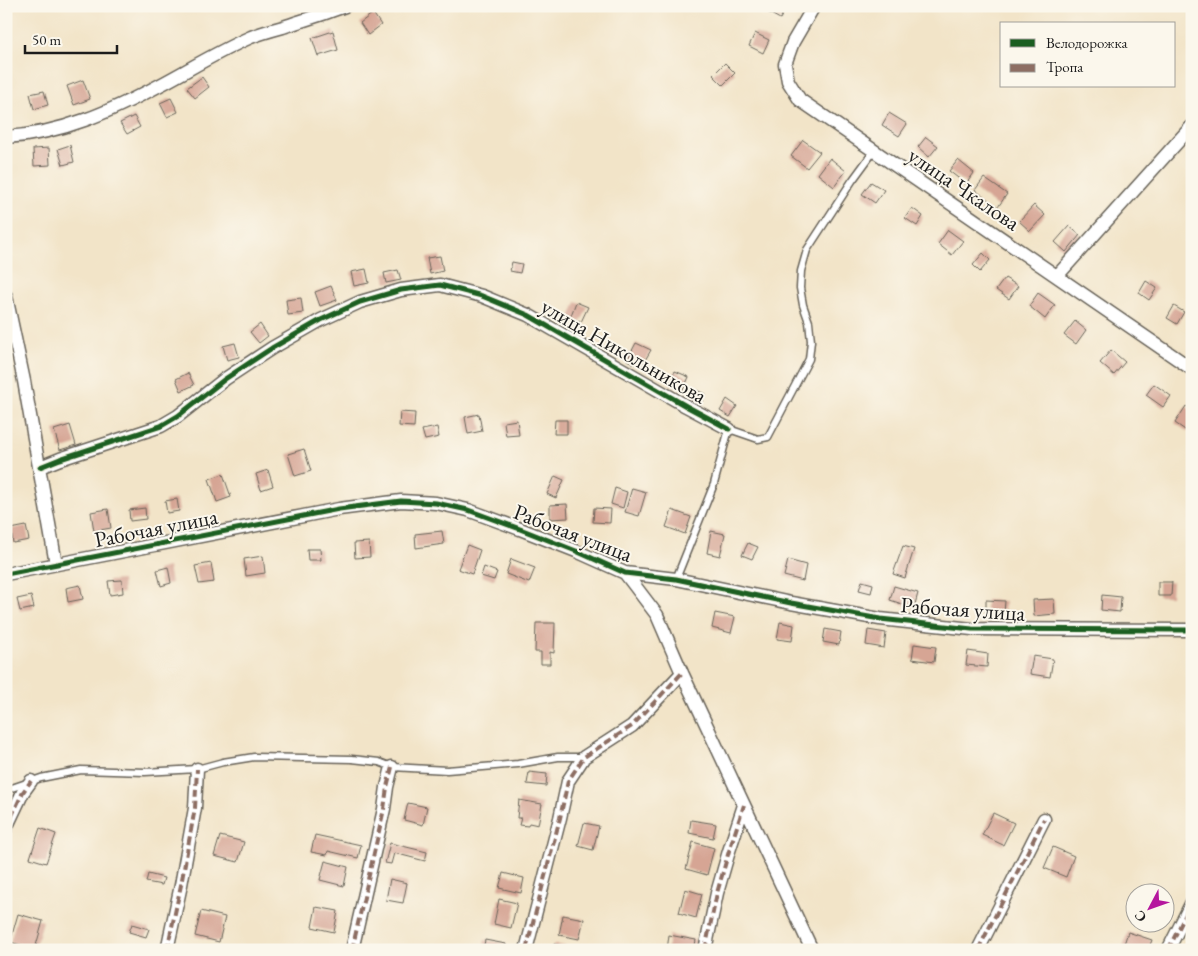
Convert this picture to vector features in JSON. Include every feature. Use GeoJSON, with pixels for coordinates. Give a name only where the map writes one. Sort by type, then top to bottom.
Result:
{"type":"FeatureCollection","features":[{"type":"Feature","properties":{"kind":"street"},"geometry":{"type":"LineString","coordinates":[[6,137],[42,133],[64,128],[98,115],[159,86],[252,36],[309,19],[344,6]]}},
{"type":"Feature","properties":{"kind":"street","name":"улица Чкалова"},"geometry":{"type":"LineString","coordinates":[[814,6],[793,42],[785,64],[788,81],[800,100],[1192,369]]}},
{"type":"Feature","properties":{"kind":"street"},"geometry":{"type":"LineString","coordinates":[[1057,276],[1192,126]]}},
{"type":"Feature","properties":{"kind":"street","name":"улица Никольникова"},"geometry":{"type":"LineString","coordinates":[[40,467],[60,458],[161,426],[178,416],[225,379],[272,348],[321,320],[360,302],[401,290],[440,285],[482,296],[528,315],[686,406],[729,428]]}},
{"type":"Feature","properties":{"kind":"street"},"geometry":{"type":"LineString","coordinates":[[6,296],[24,381],[56,564]]}},
{"type":"Feature","properties":{"kind":"street","name":"Рабочая улица"},"geometry":{"type":"LineString","coordinates":[[6,574],[338,509],[401,501],[436,502],[468,510],[576,550],[625,573],[676,579],[880,619],[972,629],[1192,630]]}},
{"type":"Feature","properties":{"kind":"street"},"geometry":{"type":"LineString","coordinates":[[625,573],[658,615],[682,673],[812,950]]}},
{"type":"Feature","properties":{"kind":"street"},"geometry":{"type":"LineString","coordinates":[[526,950],[568,781],[584,757],[632,726],[682,673]]}},
{"type":"Feature","properties":{"kind":"street"},"geometry":{"type":"LineString","coordinates":[[352,950],[392,767]]}},
{"type":"Feature","properties":{"kind":"street"},"geometry":{"type":"LineString","coordinates":[[166,950],[181,885],[195,808],[197,769]]}},
{"type":"Feature","properties":{"kind":"street"},"geometry":{"type":"LineString","coordinates":[[6,826],[23,792],[31,781]]}},
{"type":"Feature","properties":{"kind":"street"},"geometry":{"type":"LineString","coordinates":[[705,950],[728,851],[744,805]]}},
{"type":"Feature","properties":{"kind":"street"},"geometry":{"type":"LineString","coordinates":[[978,950],[1044,819]]}},
{"type":"Feature","properties":{"kind":"street"},"geometry":{"type":"LineString","coordinates":[[1168,950],[1192,902]]}},
{"type":"Feature","properties":{"kind":"lane"},"geometry":{"type":"LineString","coordinates":[[676,579],[714,484],[729,428],[758,439],[768,437],[810,359],[809,322],[800,288],[800,271],[807,250],[874,151]]}},
{"type":"Feature","properties":{"kind":"lane"},"geometry":{"type":"LineString","coordinates":[[6,790],[41,778],[81,770],[145,772],[197,769],[254,757],[352,758],[379,762],[392,767],[447,770],[518,764],[558,757],[584,757]]}},
{"type":"Feature","properties":{"kind":"building"},"geometry":{"type":"Polygon","coordinates":[[[763,6],[787,6],[780,19],[762,9],[763,6]]]}},
{"type":"Feature","properties":{"kind":"building"},"geometry":{"type":"Polygon","coordinates":[[[373,13],[381,25],[368,35],[360,23],[373,13]]]}},
{"type":"Feature","properties":{"kind":"building"},"geometry":{"type":"Polygon","coordinates":[[[333,31],[338,50],[318,56],[312,38],[333,31]]]}},
{"type":"Feature","properties":{"kind":"building"},"geometry":{"type":"Polygon","coordinates":[[[755,33],[769,40],[763,53],[749,46],[755,33]]]}},
{"type":"Feature","properties":{"kind":"building"},"geometry":{"type":"Polygon","coordinates":[[[725,63],[735,73],[723,85],[713,75],[725,63]]]}},
{"type":"Feature","properties":{"kind":"building"},"geometry":{"type":"Polygon","coordinates":[[[202,77],[209,87],[195,98],[187,88],[202,77]]]}},
{"type":"Feature","properties":{"kind":"building"},"geometry":{"type":"Polygon","coordinates":[[[83,80],[90,99],[74,105],[67,86],[83,80]]]}},
{"type":"Feature","properties":{"kind":"building"},"geometry":{"type":"Polygon","coordinates":[[[44,91],[48,105],[34,109],[30,94],[44,91]]]}},
{"type":"Feature","properties":{"kind":"building"},"geometry":{"type":"Polygon","coordinates":[[[171,98],[178,112],[167,117],[160,103],[171,98]]]}},
{"type":"Feature","properties":{"kind":"building"},"geometry":{"type":"Polygon","coordinates":[[[889,113],[907,124],[899,136],[882,125],[889,113]]]}},
{"type":"Feature","properties":{"kind":"building"},"geometry":{"type":"Polygon","coordinates":[[[134,116],[140,127],[127,134],[120,123],[134,116]]]}},
{"type":"Feature","properties":{"kind":"building"},"geometry":{"type":"Polygon","coordinates":[[[926,137],[938,146],[929,157],[918,147],[926,137]]]}},
{"type":"Feature","properties":{"kind":"building"},"geometry":{"type":"Polygon","coordinates":[[[803,140],[820,152],[807,168],[791,156],[803,140]]]}},
{"type":"Feature","properties":{"kind":"building"},"geometry":{"type":"Polygon","coordinates":[[[70,145],[74,162],[63,165],[58,149],[70,145]]]}},
{"type":"Feature","properties":{"kind":"building"},"geometry":{"type":"Polygon","coordinates":[[[49,148],[50,165],[34,166],[33,149],[49,148]]]}},
{"type":"Feature","properties":{"kind":"building"},"geometry":{"type":"Polygon","coordinates":[[[830,158],[846,171],[834,187],[818,174],[830,158]]]}},
{"type":"Feature","properties":{"kind":"building"},"geometry":{"type":"Polygon","coordinates":[[[958,160],[974,173],[966,184],[949,171],[958,160]]]}},
{"type":"Feature","properties":{"kind":"building"},"geometry":{"type":"Polygon","coordinates":[[[984,178],[1007,194],[998,207],[975,190],[984,178]]]}},
{"type":"Feature","properties":{"kind":"building"},"geometry":{"type":"Polygon","coordinates":[[[871,182],[884,190],[875,203],[862,194],[871,182]]]}},
{"type":"Feature","properties":{"kind":"building"},"geometry":{"type":"Polygon","coordinates":[[[1034,205],[1045,215],[1030,231],[1019,221],[1034,205]]]}},
{"type":"Feature","properties":{"kind":"building"},"geometry":{"type":"Polygon","coordinates":[[[912,208],[923,216],[917,226],[905,218],[912,208]]]}},
{"type":"Feature","properties":{"kind":"building"},"geometry":{"type":"Polygon","coordinates":[[[1069,226],[1080,235],[1066,252],[1055,242],[1069,226]]]}},
{"type":"Feature","properties":{"kind":"building"},"geometry":{"type":"Polygon","coordinates":[[[948,230],[963,241],[952,255],[938,244],[948,230]]]}},
{"type":"Feature","properties":{"kind":"building"},"geometry":{"type":"Polygon","coordinates":[[[983,253],[990,260],[980,272],[973,265],[983,253]]]}},
{"type":"Feature","properties":{"kind":"building"},"geometry":{"type":"Polygon","coordinates":[[[440,256],[443,271],[430,274],[427,258],[440,256]]]}},
{"type":"Feature","properties":{"kind":"building"},"geometry":{"type":"Polygon","coordinates":[[[512,262],[522,264],[520,273],[510,271],[512,262]]]}},
{"type":"Feature","properties":{"kind":"building"},"geometry":{"type":"Polygon","coordinates":[[[366,269],[369,283],[354,286],[351,272],[366,269]]]}},
{"type":"Feature","properties":{"kind":"building"},"geometry":{"type":"Polygon","coordinates":[[[398,270],[401,280],[386,283],[384,273],[398,270]]]}},
{"type":"Feature","properties":{"kind":"building"},"geometry":{"type":"Polygon","coordinates":[[[1005,278],[1018,286],[1009,299],[996,290],[1005,278]]]}},
{"type":"Feature","properties":{"kind":"building"},"geometry":{"type":"Polygon","coordinates":[[[1146,281],[1157,288],[1149,300],[1139,293],[1146,281]]]}},
{"type":"Feature","properties":{"kind":"building"},"geometry":{"type":"Polygon","coordinates":[[[331,286],[337,300],[320,306],[315,292],[331,286]]]}},
{"type":"Feature","properties":{"kind":"building"},"geometry":{"type":"Polygon","coordinates":[[[1038,293],[1055,305],[1045,319],[1029,306],[1038,293]]]}},
{"type":"Feature","properties":{"kind":"building"},"geometry":{"type":"Polygon","coordinates":[[[301,298],[303,313],[288,315],[286,300],[301,298]]]}},
{"type":"Feature","properties":{"kind":"building"},"geometry":{"type":"Polygon","coordinates":[[[576,302],[588,307],[581,322],[570,318],[576,302]]]}},
{"type":"Feature","properties":{"kind":"building"},"geometry":{"type":"Polygon","coordinates":[[[1174,306],[1184,312],[1177,324],[1167,318],[1174,306]]]}},
{"type":"Feature","properties":{"kind":"building"},"geometry":{"type":"Polygon","coordinates":[[[1075,321],[1086,330],[1076,344],[1064,335],[1075,321]]]}},
{"type":"Feature","properties":{"kind":"building"},"geometry":{"type":"Polygon","coordinates":[[[260,324],[268,336],[259,343],[250,332],[260,324]]]}},
{"type":"Feature","properties":{"kind":"building"},"geometry":{"type":"Polygon","coordinates":[[[235,343],[239,357],[227,360],[223,346],[235,343]]]}},
{"type":"Feature","properties":{"kind":"building"},"geometry":{"type":"Polygon","coordinates":[[[636,343],[651,350],[641,367],[627,360],[636,343]]]}},
{"type":"Feature","properties":{"kind":"building"},"geometry":{"type":"Polygon","coordinates":[[[1111,350],[1125,362],[1114,375],[1100,363],[1111,350]]]}},
{"type":"Feature","properties":{"kind":"building"},"geometry":{"type":"Polygon","coordinates":[[[675,371],[689,377],[683,390],[669,383],[675,371]]]}},
{"type":"Feature","properties":{"kind":"building"},"geometry":{"type":"Polygon","coordinates":[[[188,373],[194,385],[181,391],[176,379],[188,373]]]}},
{"type":"Feature","properties":{"kind":"building"},"geometry":{"type":"Polygon","coordinates":[[[1154,384],[1171,396],[1163,407],[1146,395],[1154,384]]]}},
{"type":"Feature","properties":{"kind":"building"},"geometry":{"type":"Polygon","coordinates":[[[696,390],[705,394],[700,406],[691,402],[696,390]]]}},
{"type":"Feature","properties":{"kind":"building"},"geometry":{"type":"Polygon","coordinates":[[[727,399],[737,406],[730,417],[720,411],[727,399]]]}},
{"type":"Feature","properties":{"kind":"building"},"geometry":{"type":"Polygon","coordinates":[[[1186,406],[1192,410],[1192,426],[1188,432],[1175,423],[1186,406]]]}},
{"type":"Feature","properties":{"kind":"building"},"geometry":{"type":"Polygon","coordinates":[[[400,412],[415,413],[414,427],[399,426],[400,412]]]}},
{"type":"Feature","properties":{"kind":"building"},"geometry":{"type":"Polygon","coordinates":[[[479,414],[482,431],[468,434],[465,417],[479,414]]]}},
{"type":"Feature","properties":{"kind":"building"},"geometry":{"type":"Polygon","coordinates":[[[517,420],[519,435],[506,436],[504,422],[517,420]]]}},
{"type":"Feature","properties":{"kind":"building"},"geometry":{"type":"Polygon","coordinates":[[[555,420],[567,420],[567,434],[554,434],[555,420]]]}},
{"type":"Feature","properties":{"kind":"building"},"geometry":{"type":"Polygon","coordinates":[[[70,425],[76,445],[60,450],[54,430],[70,425]]]}},
{"type":"Feature","properties":{"kind":"building"},"geometry":{"type":"Polygon","coordinates":[[[437,427],[439,437],[425,440],[422,430],[437,427]]]}},
{"type":"Feature","properties":{"kind":"building"},"geometry":{"type":"Polygon","coordinates":[[[304,449],[311,471],[295,476],[288,454],[304,449]]]}},
{"type":"Feature","properties":{"kind":"building"},"geometry":{"type":"Polygon","coordinates":[[[268,470],[273,486],[261,490],[256,474],[268,470]]]}},
{"type":"Feature","properties":{"kind":"building"},"geometry":{"type":"Polygon","coordinates":[[[223,474],[231,497],[217,502],[209,479],[223,474]]]}},
{"type":"Feature","properties":{"kind":"building"},"geometry":{"type":"Polygon","coordinates":[[[555,476],[564,480],[556,498],[547,494],[555,476]]]}},
{"type":"Feature","properties":{"kind":"building"},"geometry":{"type":"Polygon","coordinates":[[[615,488],[627,492],[623,508],[611,504],[615,488]]]}},
{"type":"Feature","properties":{"kind":"building"},"geometry":{"type":"Polygon","coordinates":[[[632,488],[646,492],[639,516],[625,512],[632,488]]]}},
{"type":"Feature","properties":{"kind":"building"},"geometry":{"type":"Polygon","coordinates":[[[177,499],[179,511],[167,513],[165,501],[177,499]]]}},
{"type":"Feature","properties":{"kind":"building"},"geometry":{"type":"Polygon","coordinates":[[[567,504],[568,518],[550,519],[550,505],[567,504]]]}},
{"type":"Feature","properties":{"kind":"building"},"geometry":{"type":"Polygon","coordinates":[[[145,508],[146,519],[130,521],[129,510],[145,508]]]}},
{"type":"Feature","properties":{"kind":"building"},"geometry":{"type":"Polygon","coordinates":[[[594,508],[611,509],[610,523],[593,522],[594,508]]]}},
{"type":"Feature","properties":{"kind":"building"},"geometry":{"type":"Polygon","coordinates":[[[108,509],[111,528],[94,531],[91,512],[108,509]]]}},
{"type":"Feature","properties":{"kind":"building"},"geometry":{"type":"Polygon","coordinates":[[[672,510],[691,517],[685,534],[666,527],[672,510]]]}},
{"type":"Feature","properties":{"kind":"building"},"geometry":{"type":"Polygon","coordinates":[[[26,526],[29,540],[13,543],[11,529],[26,526]]]}},
{"type":"Feature","properties":{"kind":"building"},"geometry":{"type":"Polygon","coordinates":[[[442,531],[444,544],[416,548],[415,534],[442,531]]]}},
{"type":"Feature","properties":{"kind":"building"},"geometry":{"type":"Polygon","coordinates":[[[711,531],[725,534],[720,556],[707,553],[711,531]]]}},
{"type":"Feature","properties":{"kind":"building"},"geometry":{"type":"Polygon","coordinates":[[[369,542],[370,557],[355,558],[354,543],[369,542]]]}},
{"type":"Feature","properties":{"kind":"building"},"geometry":{"type":"Polygon","coordinates":[[[748,543],[758,547],[752,559],[742,555],[748,543]]]}},
{"type":"Feature","properties":{"kind":"building"},"geometry":{"type":"Polygon","coordinates":[[[467,545],[480,550],[472,574],[458,569],[467,545]]]}},
{"type":"Feature","properties":{"kind":"building"},"geometry":{"type":"Polygon","coordinates":[[[903,546],[914,549],[905,578],[893,574],[903,546]]]}},
{"type":"Feature","properties":{"kind":"building"},"geometry":{"type":"Polygon","coordinates":[[[307,549],[320,549],[321,560],[308,560],[307,549]]]}},
{"type":"Feature","properties":{"kind":"building"},"geometry":{"type":"Polygon","coordinates":[[[263,556],[265,573],[246,576],[244,559],[263,556]]]}},
{"type":"Feature","properties":{"kind":"building"},"geometry":{"type":"Polygon","coordinates":[[[511,559],[535,568],[529,583],[506,574],[511,559]]]}},
{"type":"Feature","properties":{"kind":"building"},"geometry":{"type":"Polygon","coordinates":[[[788,560],[806,565],[803,581],[784,576],[788,560]]]}},
{"type":"Feature","properties":{"kind":"building"},"geometry":{"type":"Polygon","coordinates":[[[211,563],[214,582],[199,584],[195,566],[211,563]]]}},
{"type":"Feature","properties":{"kind":"building"},"geometry":{"type":"Polygon","coordinates":[[[168,567],[171,583],[161,586],[157,570],[168,567]]]}},
{"type":"Feature","properties":{"kind":"building"},"geometry":{"type":"Polygon","coordinates":[[[484,567],[497,572],[494,580],[481,576],[484,567]]]}},
{"type":"Feature","properties":{"kind":"building"},"geometry":{"type":"Polygon","coordinates":[[[122,580],[123,593],[110,595],[108,581],[122,580]]]}},
{"type":"Feature","properties":{"kind":"building"},"geometry":{"type":"Polygon","coordinates":[[[862,581],[873,584],[871,593],[859,590],[862,581]]]}},
{"type":"Feature","properties":{"kind":"building"},"geometry":{"type":"Polygon","coordinates":[[[1158,582],[1172,582],[1171,596],[1158,596],[1158,582]]]}},
{"type":"Feature","properties":{"kind":"building"},"geometry":{"type":"Polygon","coordinates":[[[80,585],[83,599],[68,602],[66,588],[80,585]]]}},
{"type":"Feature","properties":{"kind":"building"},"geometry":{"type":"Polygon","coordinates":[[[894,586],[918,593],[914,608],[890,600],[894,586]]]}},
{"type":"Feature","properties":{"kind":"building"},"geometry":{"type":"Polygon","coordinates":[[[1102,595],[1121,597],[1120,612],[1101,610],[1102,595]]]}},
{"type":"Feature","properties":{"kind":"building"},"geometry":{"type":"Polygon","coordinates":[[[31,596],[34,608],[20,611],[17,599],[31,596]]]}},
{"type":"Feature","properties":{"kind":"building"},"geometry":{"type":"Polygon","coordinates":[[[1054,599],[1055,614],[1034,616],[1033,600],[1054,599]]]}},
{"type":"Feature","properties":{"kind":"building"},"geometry":{"type":"Polygon","coordinates":[[[986,600],[1005,601],[1004,613],[986,612],[986,600]]]}},
{"type":"Feature","properties":{"kind":"building"},"geometry":{"type":"Polygon","coordinates":[[[715,613],[735,617],[731,633],[712,628],[715,613]]]}},
{"type":"Feature","properties":{"kind":"building"},"geometry":{"type":"Polygon","coordinates":[[[780,622],[794,625],[792,641],[777,639],[780,622]]]}},
{"type":"Feature","properties":{"kind":"building"},"geometry":{"type":"Polygon","coordinates":[[[536,623],[555,623],[554,653],[550,652],[550,664],[541,664],[541,652],[535,652],[536,623]]]}},
{"type":"Feature","properties":{"kind":"building"},"geometry":{"type":"Polygon","coordinates":[[[825,629],[841,632],[839,645],[823,642],[825,629]]]}},
{"type":"Feature","properties":{"kind":"building"},"geometry":{"type":"Polygon","coordinates":[[[868,630],[886,633],[884,648],[866,645],[868,630]]]}},
{"type":"Feature","properties":{"kind":"building"},"geometry":{"type":"Polygon","coordinates":[[[914,644],[936,647],[934,662],[912,659],[914,644]]]}},
{"type":"Feature","properties":{"kind":"building"},"geometry":{"type":"Polygon","coordinates":[[[968,651],[988,654],[987,667],[966,665],[968,651]]]}},
{"type":"Feature","properties":{"kind":"building"},"geometry":{"type":"Polygon","coordinates":[[[1033,656],[1053,659],[1050,677],[1030,674],[1033,656]]]}},
{"type":"Feature","properties":{"kind":"building"},"geometry":{"type":"Polygon","coordinates":[[[529,772],[547,774],[546,786],[527,784],[529,772]]]}},
{"type":"Feature","properties":{"kind":"building"},"geometry":{"type":"Polygon","coordinates":[[[519,800],[542,804],[538,825],[529,823],[528,826],[519,825],[521,818],[517,818],[519,800]]]}},
{"type":"Feature","properties":{"kind":"building"},"geometry":{"type":"Polygon","coordinates":[[[408,803],[427,807],[423,825],[404,820],[408,803]]]}},
{"type":"Feature","properties":{"kind":"building"},"geometry":{"type":"Polygon","coordinates":[[[993,813],[1014,823],[1003,845],[982,835],[993,813]]]}},
{"type":"Feature","properties":{"kind":"building"},"geometry":{"type":"Polygon","coordinates":[[[691,820],[716,824],[713,838],[689,833],[691,820]]]}},
{"type":"Feature","properties":{"kind":"building"},"geometry":{"type":"Polygon","coordinates":[[[584,823],[599,826],[593,850],[578,846],[584,823]]]}},
{"type":"Feature","properties":{"kind":"building"},"geometry":{"type":"Polygon","coordinates":[[[40,828],[56,834],[46,863],[30,858],[40,828]]]}},
{"type":"Feature","properties":{"kind":"building"},"geometry":{"type":"Polygon","coordinates":[[[315,835],[361,845],[358,858],[328,851],[327,855],[311,852],[315,835]]]}},
{"type":"Feature","properties":{"kind":"building"},"geometry":{"type":"Polygon","coordinates":[[[220,836],[244,842],[238,862],[214,856],[220,836]]]}},
{"type":"Feature","properties":{"kind":"building"},"geometry":{"type":"Polygon","coordinates":[[[693,842],[714,848],[707,875],[686,869],[693,842]]]}},
{"type":"Feature","properties":{"kind":"building"},"geometry":{"type":"Polygon","coordinates":[[[390,843],[427,852],[425,861],[394,853],[391,864],[385,863],[390,843]]]}},
{"type":"Feature","properties":{"kind":"building"},"geometry":{"type":"Polygon","coordinates":[[[1053,847],[1074,856],[1066,877],[1044,868],[1053,847]]]}},
{"type":"Feature","properties":{"kind":"building"},"geometry":{"type":"Polygon","coordinates":[[[325,861],[348,867],[344,886],[320,880],[325,861]]]}},
{"type":"Feature","properties":{"kind":"building"},"geometry":{"type":"Polygon","coordinates":[[[503,873],[524,878],[521,893],[499,888],[503,873]]]}},
{"type":"Feature","properties":{"kind":"building"},"geometry":{"type":"Polygon","coordinates":[[[148,874],[164,878],[162,885],[146,882],[148,874]]]}},
{"type":"Feature","properties":{"kind":"building"},"geometry":{"type":"Polygon","coordinates":[[[390,879],[407,883],[403,903],[386,900],[390,879]]]}},
{"type":"Feature","properties":{"kind":"building"},"geometry":{"type":"Polygon","coordinates":[[[685,889],[702,894],[696,918],[679,913],[685,889]]]}},
{"type":"Feature","properties":{"kind":"building"},"geometry":{"type":"Polygon","coordinates":[[[499,899],[517,903],[511,928],[494,924],[499,899]]]}},
{"type":"Feature","properties":{"kind":"building"},"geometry":{"type":"Polygon","coordinates":[[[316,907],[338,911],[334,932],[312,927],[316,907]]]}},
{"type":"Feature","properties":{"kind":"building"},"geometry":{"type":"Polygon","coordinates":[[[201,911],[225,917],[219,942],[195,936],[201,911]]]}},
{"type":"Feature","properties":{"kind":"building"},"geometry":{"type":"Polygon","coordinates":[[[18,914],[43,921],[35,949],[10,942],[18,914]]]}},
{"type":"Feature","properties":{"kind":"building"},"geometry":{"type":"Polygon","coordinates":[[[563,915],[584,919],[579,939],[559,935],[563,915]]]}},
{"type":"Feature","properties":{"kind":"building"},"geometry":{"type":"Polygon","coordinates":[[[132,924],[149,929],[146,937],[129,932],[132,924]]]}},
{"type":"Feature","properties":{"kind":"building"},"geometry":{"type":"Polygon","coordinates":[[[1127,934],[1134,934],[1152,940],[1148,950],[1122,950],[1127,934]]]}},
{"type":"Feature","properties":{"kind":"building"},"geometry":{"type":"Polygon","coordinates":[[[669,935],[696,940],[694,950],[667,950],[669,935]]]}},
{"type":"Feature","properties":{"kind":"building"},"geometry":{"type":"Polygon","coordinates":[[[485,940],[506,944],[505,950],[483,950],[485,940]]]}},
{"type":"Feature","properties":{"kind":"building"},"geometry":{"type":"Polygon","coordinates":[[[554,944],[577,949],[577,950],[552,950],[554,944]]]}},
{"type":"Feature","properties":{"kind":"marked path"},"geometry":{"type":"LineString","coordinates":[[526,950],[568,781],[584,757],[632,726],[682,673]]}},
{"type":"Feature","properties":{"kind":"marked path"},"geometry":{"type":"LineString","coordinates":[[352,950],[392,767]]}},
{"type":"Feature","properties":{"kind":"marked path"},"geometry":{"type":"LineString","coordinates":[[167,950],[195,808],[197,769]]}},
{"type":"Feature","properties":{"kind":"marked path"},"geometry":{"type":"LineString","coordinates":[[6,828],[23,792],[31,781]]}},
{"type":"Feature","properties":{"kind":"marked path"},"geometry":{"type":"LineString","coordinates":[[705,950],[717,893],[744,805]]}},
{"type":"Feature","properties":{"kind":"marked path"},"geometry":{"type":"LineString","coordinates":[[978,950],[1044,819]]}},
{"type":"Feature","properties":{"kind":"marked path"},"geometry":{"type":"LineString","coordinates":[[1168,950],[1192,902]]}},
{"type":"Feature","properties":{"kind":"cycle path"},"geometry":{"type":"LineString","coordinates":[[40,467],[161,426],[178,416],[225,379],[272,348],[321,320],[360,302],[401,290],[440,285],[482,296],[528,315],[729,429]]}},
{"type":"Feature","properties":{"kind":"cycle path"},"geometry":{"type":"LineString","coordinates":[[6,574],[339,509],[401,501],[436,503],[468,510],[576,551],[625,573],[676,579],[880,619],[972,629],[1192,630]]}}]}
